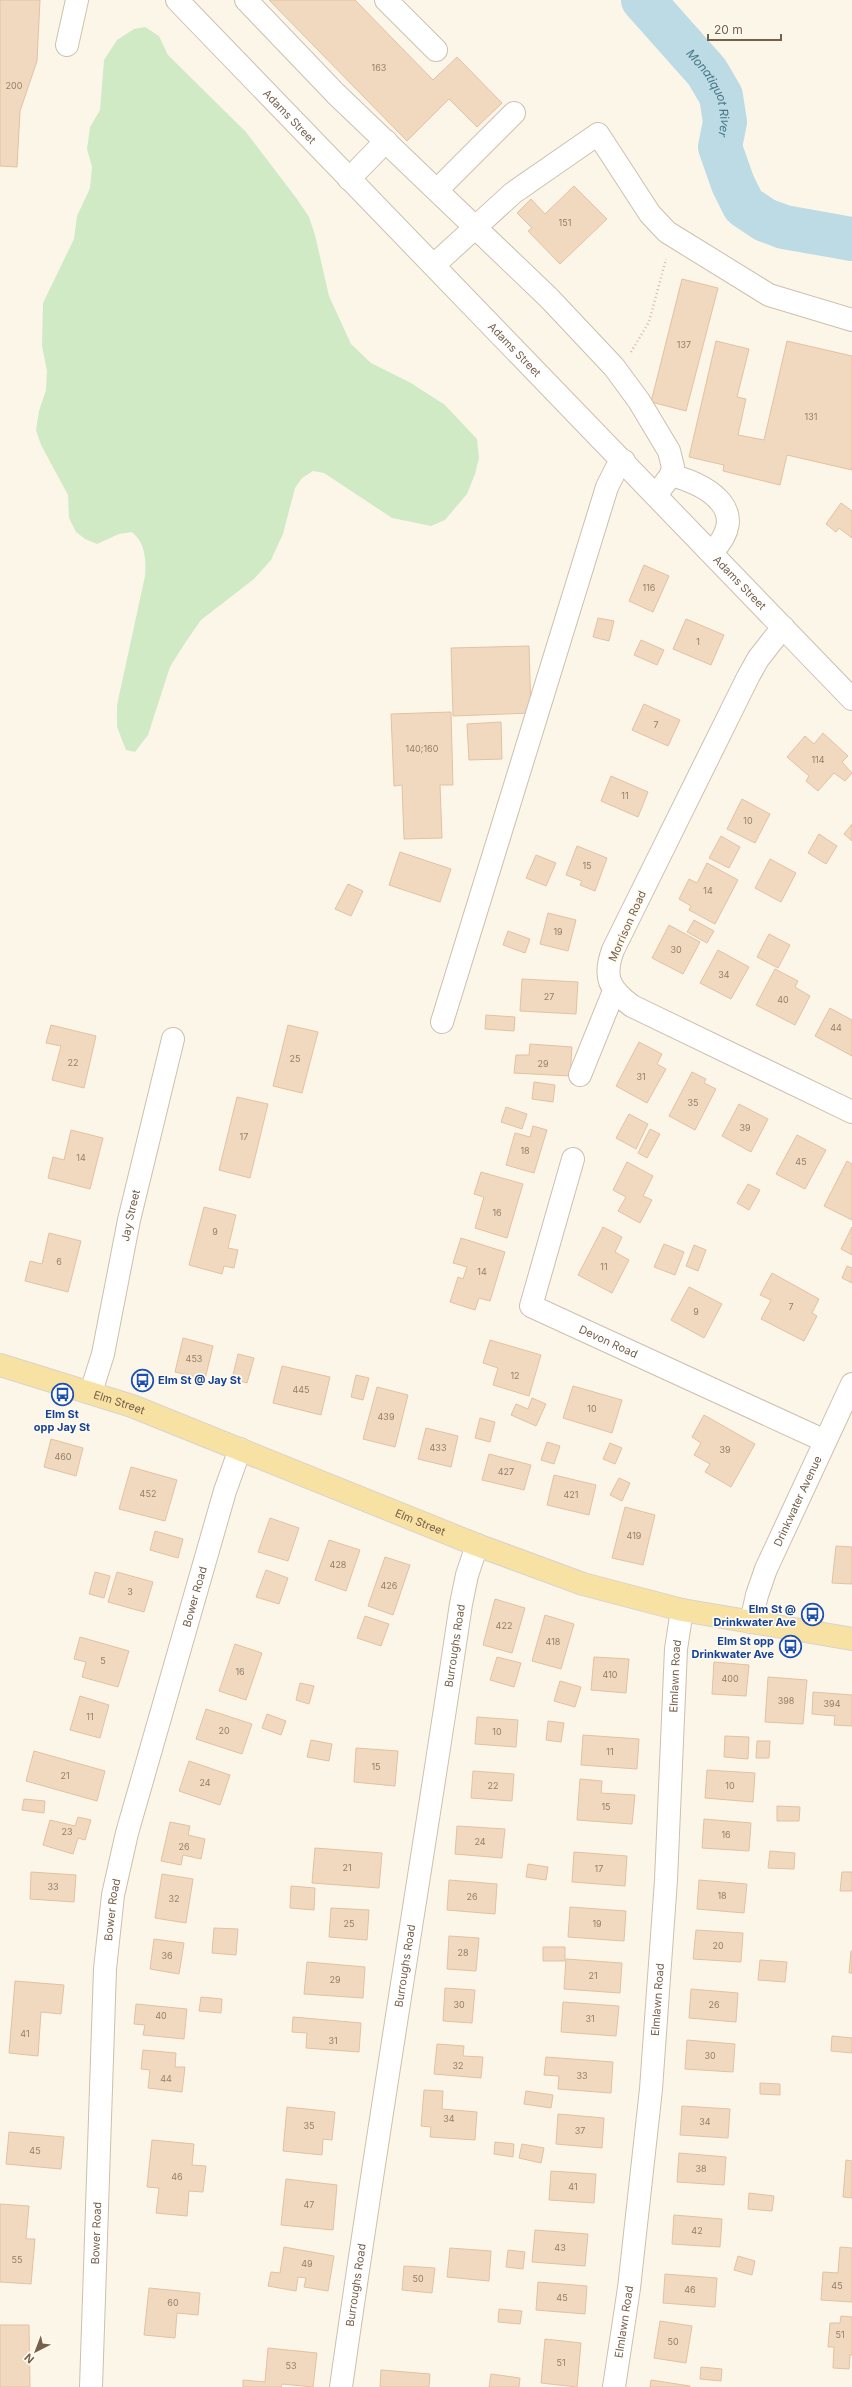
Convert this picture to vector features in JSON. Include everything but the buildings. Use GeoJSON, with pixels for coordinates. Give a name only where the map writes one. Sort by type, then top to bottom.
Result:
{"type":"FeatureCollection","features":[{"type":"Feature","properties":{"kind":"main road","name":"Elm Street"},"geometry":{"type":"LineString","coordinates":[[0,1365],[91,1392],[240,1449],[477,1546],[583,1584],[682,1610],[852,1639]]}},
{"type":"Feature","properties":{"kind":"street"},"geometry":{"type":"LineString","coordinates":[[67,45],[77,0]]}},
{"type":"Feature","properties":{"kind":"street"},"geometry":{"type":"LineString","coordinates":[[246,0],[336,94],[476,226],[614,367],[638,401],[669,451],[673,467],[671,475],[656,495]]}},
{"type":"Feature","properties":{"kind":"street"},"geometry":{"type":"LineString","coordinates":[[386,0],[436,50]]}},
{"type":"Feature","properties":{"kind":"street","name":"Adams Street"},"geometry":{"type":"LineString","coordinates":[[180,1],[349,179],[624,461],[852,699]]}},
{"type":"Feature","properties":{"kind":"street"},"geometry":{"type":"LineString","coordinates":[[438,189],[514,113]]}},
{"type":"Feature","properties":{"kind":"street"},"geometry":{"type":"LineString","coordinates":[[434,266],[513,193],[598,134],[650,214],[676,238],[769,295],[852,320]]}},
{"type":"Feature","properties":{"kind":"street"},"geometry":{"type":"LineString","coordinates":[[349,179],[386,141]]}},
{"type":"Feature","properties":{"kind":"street"},"geometry":{"type":"LineString","coordinates":[[442,1022],[607,488],[616,469],[624,461]]}},
{"type":"Feature","properties":{"kind":"street"},"geometry":{"type":"LineString","coordinates":[[671,475],[688,480],[706,490],[722,504],[727,512],[729,521],[728,530],[712,552]]}},
{"type":"Feature","properties":{"kind":"street","name":"Morrison Road"},"geometry":{"type":"LineString","coordinates":[[614,991],[608,971],[613,950],[748,677],[758,659],[783,627]]}},
{"type":"Feature","properties":{"kind":"street"},"geometry":{"type":"LineString","coordinates":[[580,1075],[614,991],[632,1006],[852,1112]]}},
{"type":"Feature","properties":{"kind":"street","name":"Jay Street"},"geometry":{"type":"LineString","coordinates":[[91,1392],[103,1354],[131,1214],[173,1039]]}},
{"type":"Feature","properties":{"kind":"street","name":"Devon Road"},"geometry":{"type":"LineString","coordinates":[[573,1159],[531,1306],[825,1441]]}},
{"type":"Feature","properties":{"kind":"street","name":"Drinkwater Avenue"},"geometry":{"type":"LineString","coordinates":[[751,1622],[757,1595],[766,1569],[852,1384]]}},
{"type":"Feature","properties":{"kind":"street","name":"Bower Road"},"geometry":{"type":"LineString","coordinates":[[90,2387],[105,1969],[113,1895],[131,1818],[225,1491],[240,1449]]}},
{"type":"Feature","properties":{"kind":"street","name":"Burroughs Road"},"geometry":{"type":"LineString","coordinates":[[341,2387],[366,2211],[421,1871],[461,1604],[467,1575],[477,1546]]}},
{"type":"Feature","properties":{"kind":"street","name":"Elmlawn Road"},"geometry":{"type":"LineString","coordinates":[[614,2387],[629,2288],[651,2089],[666,1880],[676,1649],[682,1610]]}},
{"type":"Feature","properties":{"kind":"path"},"geometry":{"type":"LineString","coordinates":[[614,367],[637,345],[649,322],[665,260],[676,238]]}},
{"type":"Feature","properties":{"kind":"green space"},"geometry":{"type":"Polygon","coordinates":[[[145,27],[159,36],[168,55],[246,132],[309,217],[315,235],[329,296],[351,344],[371,363],[411,383],[445,405],[477,439],[479,458],[475,474],[467,494],[445,520],[431,526],[392,518],[324,473],[313,471],[302,478],[295,488],[283,534],[271,560],[254,579],[201,620],[170,667],[148,735],[135,752],[126,750],[117,727],[117,705],[145,576],[145,558],[143,547],[132,532],[119,534],[97,544],[85,539],[76,532],[69,518],[68,495],[41,445],[36,430],[39,411],[46,390],[47,371],[42,346],[43,303],[74,239],[77,216],[90,188],[92,167],[87,149],[90,127],[100,110],[104,60],[117,40],[134,29],[145,27]]]}},
{"type":"Feature","properties":{"kind":"waterway","name":"Monatiquot River"},"geometry":{"type":"LineString","coordinates":[[643,0],[707,72],[721,96],[725,122],[720,147],[733,184],[744,206],[765,220],[784,227],[852,239]]}},
{"type":"Feature","properties":{"kind":"place","name":"Elm St @ Jay St"},"geometry":{"type":"Point","coordinates":[143,1380]}},
{"type":"Feature","properties":{"kind":"place","name":"Elm St opp Jay St"},"geometry":{"type":"Point","coordinates":[62,1394]}},
{"type":"Feature","properties":{"kind":"place","name":"Elm St @ Drinkwater Ave"},"geometry":{"type":"Point","coordinates":[812,1615]}},
{"type":"Feature","properties":{"kind":"place","name":"Elm St opp Drinkwater Ave"},"geometry":{"type":"Point","coordinates":[790,1647]}}]}
